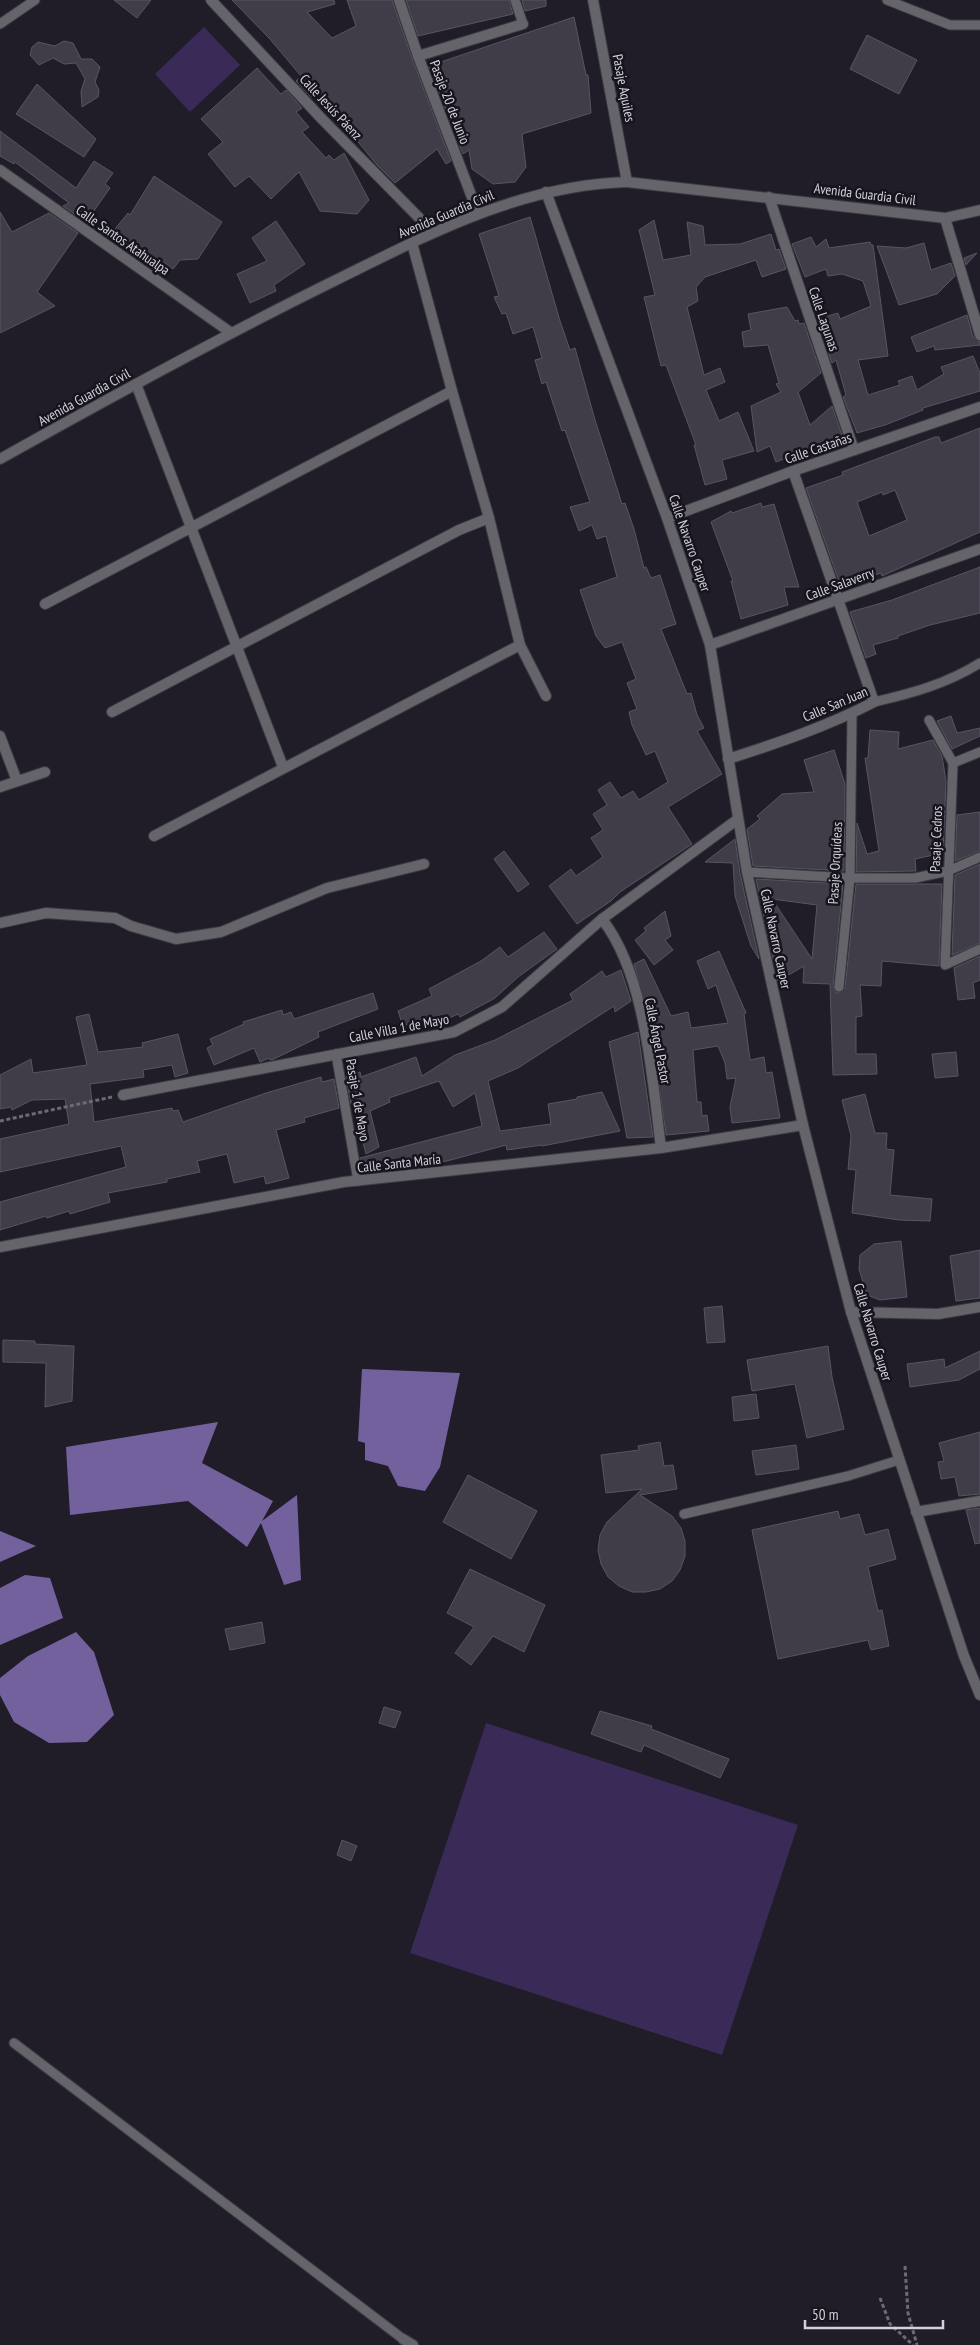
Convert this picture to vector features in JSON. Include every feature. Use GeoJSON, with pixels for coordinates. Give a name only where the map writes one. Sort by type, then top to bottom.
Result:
{"type":"FeatureCollection","features":[{"type":"Feature","properties":{"kind":"street","name":"Calle Jesús Páenz"},"geometry":{"type":"LineString","coordinates":[[211,0],[292,84],[321,118],[433,232]]}},
{"type":"Feature","properties":{"kind":"street","name":"Pasaje 20 de Junio"},"geometry":{"type":"LineString","coordinates":[[399,0],[418,56],[478,213]]}},
{"type":"Feature","properties":{"kind":"street","name":"Pasaje Aquiles"},"geometry":{"type":"LineString","coordinates":[[593,0],[627,182]]}},
{"type":"Feature","properties":{"kind":"street"},"geometry":{"type":"LineString","coordinates":[[418,56],[523,24]]}},
{"type":"Feature","properties":{"kind":"street","name":"Calle Santos Atahualpa"},"geometry":{"type":"LineString","coordinates":[[0,170],[230,332]]}},
{"type":"Feature","properties":{"kind":"street","name":"Avenida Guardia Civil"},"geometry":{"type":"LineString","coordinates":[[0,459],[230,332],[412,242],[478,213],[546,192],[604,183],[627,182],[945,218],[980,210]]}},
{"type":"Feature","properties":{"kind":"street","name":"Calle Navarro Cauper"},"geometry":{"type":"LineString","coordinates":[[546,192],[667,518],[710,646],[747,872],[803,1124],[851,1312],[964,1656],[980,1694]]}},
{"type":"Feature","properties":{"kind":"street","name":"Calle Lagunas"},"geometry":{"type":"LineString","coordinates":[[769,197],[854,450]]}},
{"type":"Feature","properties":{"kind":"street"},"geometry":{"type":"LineString","coordinates":[[945,218],[980,335]]}},
{"type":"Feature","properties":{"kind":"street"},"geometry":{"type":"LineString","coordinates":[[412,242],[452,391],[489,518],[520,645],[546,696]]}},
{"type":"Feature","properties":{"kind":"street"},"geometry":{"type":"LineString","coordinates":[[136,384],[283,767]]}},
{"type":"Feature","properties":{"kind":"street"},"geometry":{"type":"LineString","coordinates":[[45,604],[452,391]]}},
{"type":"Feature","properties":{"kind":"street","name":"Calle Castañas"},"geometry":{"type":"LineString","coordinates":[[667,518],[793,471],[980,407]]}},
{"type":"Feature","properties":{"kind":"street"},"geometry":{"type":"LineString","coordinates":[[793,471],[874,702]]}},
{"type":"Feature","properties":{"kind":"street"},"geometry":{"type":"LineString","coordinates":[[112,712],[459,530],[489,518]]}},
{"type":"Feature","properties":{"kind":"street","name":"Calle Salaverry"},"geometry":{"type":"LineString","coordinates":[[710,646],[980,549]]}},
{"type":"Feature","properties":{"kind":"street"},"geometry":{"type":"LineString","coordinates":[[154,836],[520,645]]}},
{"type":"Feature","properties":{"kind":"street","name":"Calle San Juan"},"geometry":{"type":"LineString","coordinates":[[728,759],[852,718],[874,702]]}},
{"type":"Feature","properties":{"kind":"street"},"geometry":{"type":"LineString","coordinates":[[0,736],[17,781]]}},
{"type":"Feature","properties":{"kind":"street"},"geometry":{"type":"LineString","coordinates":[[0,787],[45,772]]}},
{"type":"Feature","properties":{"kind":"street","name":"Calle Villa 1 de Mayo"},"geometry":{"type":"LineString","coordinates":[[123,1095],[454,1032],[502,1007],[603,921],[738,819]]}},
{"type":"Feature","properties":{"kind":"street"},"geometry":{"type":"LineString","coordinates":[[0,923],[46,913],[115,918],[131,926],[176,939],[221,932],[327,888],[424,864]]}},
{"type":"Feature","properties":{"kind":"street","name":"Calle Ángel Pastor"},"geometry":{"type":"LineString","coordinates":[[603,921],[616,940],[643,1020],[661,1148]]}},
{"type":"Feature","properties":{"kind":"street","name":"Calle Santa María"},"geometry":{"type":"LineString","coordinates":[[0,1247],[358,1181],[661,1148],[803,1124]]}},
{"type":"Feature","properties":{"kind":"street"},"geometry":{"type":"LineString","coordinates":[[851,1312],[938,1314],[980,1307]]}},
{"type":"Feature","properties":{"kind":"street"},"geometry":{"type":"LineString","coordinates":[[916,1512],[980,1500]]}},
{"type":"Feature","properties":{"kind":"street"},"geometry":{"type":"LineString","coordinates":[[403,2339],[413,2345]]}},
{"type":"Feature","properties":{"kind":"lane"},"geometry":{"type":"LineString","coordinates":[[0,24],[35,0]]}},
{"type":"Feature","properties":{"kind":"lane"},"geometry":{"type":"LineString","coordinates":[[515,0],[523,24]]}},
{"type":"Feature","properties":{"kind":"lane"},"geometry":{"type":"LineString","coordinates":[[887,0],[950,25],[980,24]]}},
{"type":"Feature","properties":{"kind":"lane","name":"Calle San Juan"},"geometry":{"type":"LineString","coordinates":[[874,702],[918,692],[942,683],[980,663]]}},
{"type":"Feature","properties":{"kind":"lane","name":"Pasaje Orquídeas"},"geometry":{"type":"LineString","coordinates":[[840,987],[850,878],[852,718]]}},
{"type":"Feature","properties":{"kind":"lane"},"geometry":{"type":"LineString","coordinates":[[930,720],[953,763],[980,752]]}},
{"type":"Feature","properties":{"kind":"lane","name":"Pasaje Cedros"},"geometry":{"type":"LineString","coordinates":[[953,763],[946,965],[980,949]]}},
{"type":"Feature","properties":{"kind":"lane"},"geometry":{"type":"LineString","coordinates":[[747,872],[850,878],[915,878],[948,871],[980,856]]}},
{"type":"Feature","properties":{"kind":"lane","name":"Pasaje 1 de Mayo"},"geometry":{"type":"LineString","coordinates":[[336,1054],[358,1181]]}},
{"type":"Feature","properties":{"kind":"lane"},"geometry":{"type":"LineString","coordinates":[[684,1514],[848,1476],[899,1460]]}},
{"type":"Feature","properties":{"kind":"lane"},"geometry":{"type":"LineString","coordinates":[[14,2043],[403,2339]]}},
{"type":"Feature","properties":{"kind":"path"},"geometry":{"type":"LineString","coordinates":[[0,1121],[123,1095]]}},
{"type":"Feature","properties":{"kind":"path"},"geometry":{"type":"LineString","coordinates":[[904,2266],[908,2313],[917,2345]]}},
{"type":"Feature","properties":{"kind":"path"},"geometry":{"type":"LineString","coordinates":[[880,2298],[890,2324],[913,2345]]}},
{"type":"Feature","properties":{"kind":"shaded area"},"geometry":{"type":"Polygon","coordinates":[[[204,27],[240,65],[190,112],[155,74],[204,27]]]}},
{"type":"Feature","properties":{"kind":"shaded area"},"geometry":{"type":"Polygon","coordinates":[[[362,1369],[460,1373],[440,1467],[425,1491],[398,1486],[388,1466],[365,1460],[365,1443],[358,1441],[362,1369]]]}},
{"type":"Feature","properties":{"kind":"shaded area"},"geometry":{"type":"Polygon","coordinates":[[[218,1422],[202,1463],[273,1501],[262,1521],[297,1495],[301,1580],[284,1585],[261,1523],[247,1547],[188,1501],[70,1515],[66,1447],[218,1422]]]}},
{"type":"Feature","properties":{"kind":"shaded area"},"geometry":{"type":"Polygon","coordinates":[[[0,1531],[36,1546],[0,1562],[0,1531]]]}},
{"type":"Feature","properties":{"kind":"shaded area"},"geometry":{"type":"Polygon","coordinates":[[[25,1575],[50,1578],[63,1618],[0,1645],[0,1588],[25,1575]]]}},
{"type":"Feature","properties":{"kind":"shaded area"},"geometry":{"type":"Polygon","coordinates":[[[76,1632],[94,1652],[114,1715],[87,1742],[49,1743],[14,1722],[0,1695],[0,1678],[28,1656],[76,1632]]]}},
{"type":"Feature","properties":{"kind":"shaded area"},"geometry":{"type":"Polygon","coordinates":[[[486,1723],[798,1825],[722,2055],[410,1953],[486,1723]]]}},
{"type":"Feature","properties":{"kind":"building"},"geometry":{"type":"Polygon","coordinates":[[[114,0],[151,0],[137,18],[114,0]]]}},
{"type":"Feature","properties":{"kind":"building"},"geometry":{"type":"Polygon","coordinates":[[[232,0],[334,0],[335,4],[307,12],[332,38],[356,26],[347,0],[392,0],[451,161],[446,164],[437,149],[395,183],[377,165],[318,93],[312,98],[296,81],[301,76],[269,38],[232,0]]]}},
{"type":"Feature","properties":{"kind":"building"},"geometry":{"type":"Polygon","coordinates":[[[406,0],[509,0],[513,14],[418,36],[406,0]]]}},
{"type":"Feature","properties":{"kind":"building"},"geometry":{"type":"Polygon","coordinates":[[[522,0],[546,0],[546,6],[525,11],[522,0]]]}},
{"type":"Feature","properties":{"kind":"building"},"geometry":{"type":"Polygon","coordinates":[[[574,17],[586,75],[588,75],[591,113],[522,134],[526,167],[515,182],[493,184],[472,169],[469,150],[463,154],[429,66],[574,17]]]}},
{"type":"Feature","properties":{"kind":"building"},"geometry":{"type":"Polygon","coordinates":[[[867,35],[917,60],[899,94],[850,69],[867,35]]]}},
{"type":"Feature","properties":{"kind":"building"},"geometry":{"type":"Polygon","coordinates":[[[64,41],[73,43],[81,59],[92,59],[100,67],[95,82],[99,90],[98,97],[82,107],[81,91],[85,79],[76,63],[64,64],[53,58],[39,65],[30,55],[32,47],[38,42],[55,46],[64,41]]]}},
{"type":"Feature","properties":{"kind":"building"},"geometry":{"type":"Polygon","coordinates":[[[257,68],[281,94],[286,90],[302,108],[296,112],[309,127],[302,132],[326,158],[329,155],[334,160],[344,153],[369,200],[357,214],[320,211],[299,172],[271,199],[249,176],[235,187],[208,154],[223,142],[201,119],[257,68]]]}},
{"type":"Feature","properties":{"kind":"building"},"geometry":{"type":"Polygon","coordinates":[[[37,84],[96,139],[84,157],[16,114],[37,84]]]}},
{"type":"Feature","properties":{"kind":"building"},"geometry":{"type":"Polygon","coordinates":[[[0,131],[76,188],[94,161],[113,173],[105,184],[110,188],[86,222],[63,206],[69,203],[15,162],[14,164],[0,156],[0,131]]]}},
{"type":"Feature","properties":{"kind":"building"},"geometry":{"type":"Polygon","coordinates":[[[154,176],[222,222],[198,259],[180,260],[173,269],[158,258],[152,266],[110,235],[128,213],[130,215],[154,176]]]}},
{"type":"Feature","properties":{"kind":"building"},"geometry":{"type":"Polygon","coordinates":[[[0,212],[12,232],[49,213],[78,233],[37,292],[55,306],[0,333],[0,212]]]}},
{"type":"Feature","properties":{"kind":"building"},"geometry":{"type":"Polygon","coordinates":[[[530,217],[560,321],[570,350],[575,348],[595,420],[622,504],[625,503],[634,529],[644,568],[646,567],[651,578],[660,575],[676,624],[661,629],[687,694],[691,693],[697,715],[704,728],[697,731],[722,774],[668,807],[692,844],[620,892],[611,901],[577,924],[549,886],[571,869],[576,876],[603,857],[591,838],[603,830],[593,814],[607,805],[598,790],[610,782],[621,798],[633,791],[639,800],[668,782],[655,751],[646,755],[632,725],[629,712],[637,709],[627,683],[636,679],[622,642],[605,648],[596,636],[580,590],[617,577],[606,536],[597,539],[592,525],[579,531],[570,507],[590,502],[565,430],[562,431],[546,382],[542,384],[535,360],[542,358],[533,327],[513,334],[506,313],[502,314],[494,297],[499,296],[479,234],[530,217]]]}},
{"type":"Feature","properties":{"kind":"building"},"geometry":{"type":"Polygon","coordinates":[[[654,220],[663,260],[691,255],[687,222],[703,226],[705,245],[740,244],[771,234],[776,250],[779,249],[786,269],[762,277],[756,260],[705,277],[696,287],[698,301],[687,307],[704,375],[720,368],[725,382],[706,390],[719,421],[738,412],[754,451],[722,460],[727,479],[705,485],[694,445],[696,445],[666,365],[661,366],[644,297],[655,295],[639,230],[654,220]]]}},
{"type":"Feature","properties":{"kind":"building"},"geometry":{"type":"Polygon","coordinates":[[[276,221],[305,264],[274,285],[276,291],[250,303],[237,274],[267,261],[252,238],[276,221]]]}},
{"type":"Feature","properties":{"kind":"building"},"geometry":{"type":"Polygon","coordinates":[[[811,237],[816,247],[826,239],[829,248],[870,242],[873,245],[888,356],[858,360],[868,395],[900,385],[898,381],[912,376],[917,390],[944,374],[941,367],[973,356],[980,373],[980,391],[923,408],[923,410],[885,425],[857,433],[843,397],[846,395],[836,360],[832,363],[817,319],[838,313],[840,319],[871,306],[863,281],[842,274],[828,276],[826,269],[805,277],[792,244],[811,237]]]}},
{"type":"Feature","properties":{"kind":"building"},"geometry":{"type":"Polygon","coordinates":[[[924,243],[931,270],[951,263],[955,276],[937,294],[899,305],[877,246],[906,248],[924,243]]]}},
{"type":"Feature","properties":{"kind":"building"},"geometry":{"type":"Polygon","coordinates":[[[977,253],[966,265],[964,258],[977,253]]]}},
{"type":"Feature","properties":{"kind":"building"},"geometry":{"type":"Polygon","coordinates":[[[787,307],[795,321],[798,320],[799,324],[804,323],[821,373],[798,392],[810,425],[832,406],[842,435],[820,451],[819,446],[776,462],[770,446],[757,452],[751,406],[781,392],[776,384],[779,383],[768,345],[744,347],[742,332],[751,330],[748,314],[787,307]]]}},
{"type":"Feature","properties":{"kind":"building"},"geometry":{"type":"Polygon","coordinates":[[[967,315],[973,337],[980,342],[980,345],[935,350],[934,346],[917,352],[911,337],[967,315]]]}},
{"type":"Feature","properties":{"kind":"building"},"geometry":{"type":"Polygon","coordinates":[[[980,428],[980,532],[882,576],[881,573],[841,587],[806,488],[843,475],[842,472],[935,437],[939,437],[941,443],[980,428]],[[895,490],[883,495],[882,492],[857,502],[869,536],[907,520],[895,490]]]}},
{"type":"Feature","properties":{"kind":"building"},"geometry":{"type":"Polygon","coordinates":[[[761,503],[762,507],[774,504],[799,587],[784,587],[788,605],[741,619],[731,581],[733,581],[711,522],[731,511],[732,513],[761,503]]]}},
{"type":"Feature","properties":{"kind":"building"},"geometry":{"type":"Polygon","coordinates":[[[980,567],[980,613],[930,625],[898,636],[898,638],[873,645],[876,654],[866,658],[850,612],[892,600],[980,567]]]}},
{"type":"Feature","properties":{"kind":"building"},"geometry":{"type":"Polygon","coordinates":[[[951,716],[957,733],[980,728],[980,736],[952,749],[937,721],[951,716]]]}},
{"type":"Feature","properties":{"kind":"building"},"geometry":{"type":"Polygon","coordinates":[[[870,730],[899,732],[898,749],[933,740],[942,756],[946,781],[943,853],[915,859],[916,871],[856,872],[857,823],[867,854],[879,851],[865,758],[868,758],[870,730]]]}},
{"type":"Feature","properties":{"kind":"building"},"geometry":{"type":"Polygon","coordinates":[[[834,750],[845,784],[844,871],[753,866],[747,829],[760,819],[757,816],[782,794],[814,792],[804,760],[834,750]]]}},
{"type":"Feature","properties":{"kind":"building"},"geometry":{"type":"Polygon","coordinates":[[[980,812],[980,851],[955,861],[957,815],[980,812]]]}},
{"type":"Feature","properties":{"kind":"building"},"geometry":{"type":"Polygon","coordinates":[[[735,839],[740,873],[759,959],[751,946],[735,896],[733,863],[705,862],[735,839]]]}},
{"type":"Feature","properties":{"kind":"building"},"geometry":{"type":"Polygon","coordinates":[[[504,851],[529,884],[518,892],[494,859],[504,851]]]}},
{"type":"Feature","properties":{"kind":"building"},"geometry":{"type":"Polygon","coordinates":[[[980,864],[980,943],[952,955],[955,875],[980,864]]]}},
{"type":"Feature","properties":{"kind":"building"},"geometry":{"type":"Polygon","coordinates":[[[756,879],[843,884],[833,986],[835,992],[839,993],[845,988],[856,884],[942,884],[939,966],[882,961],[881,986],[860,985],[862,1016],[856,1017],[856,1054],[876,1054],[877,1074],[833,1075],[830,984],[803,983],[804,966],[778,981],[756,879]],[[772,899],[812,959],[817,905],[772,899]]]}},
{"type":"Feature","properties":{"kind":"building"},"geometry":{"type":"Polygon","coordinates":[[[665,911],[671,936],[665,940],[673,950],[654,965],[635,940],[646,931],[644,928],[665,911]]]}},
{"type":"Feature","properties":{"kind":"building"},"geometry":{"type":"Polygon","coordinates":[[[544,932],[557,949],[518,977],[495,998],[460,1017],[458,1014],[432,1026],[428,1017],[403,1026],[398,1011],[432,996],[429,989],[481,961],[500,947],[508,957],[544,932]]]}},
{"type":"Feature","properties":{"kind":"building"},"geometry":{"type":"Polygon","coordinates":[[[719,951],[746,1013],[744,1014],[750,1060],[764,1057],[766,1073],[772,1072],[780,1118],[732,1123],[730,1107],[736,1078],[727,1079],[725,1063],[718,1046],[693,1050],[697,1102],[701,1102],[702,1116],[707,1115],[709,1131],[666,1135],[651,1027],[634,964],[644,959],[671,1016],[688,1012],[691,1028],[728,1023],[716,985],[708,989],[697,961],[719,951]]]}},
{"type":"Feature","properties":{"kind":"building"},"geometry":{"type":"Polygon","coordinates":[[[980,956],[980,980],[973,983],[975,998],[958,1000],[954,968],[980,956]]]}},
{"type":"Feature","properties":{"kind":"building"},"geometry":{"type":"Polygon","coordinates":[[[621,970],[631,1001],[615,1012],[614,1006],[518,1068],[488,1081],[500,1131],[551,1124],[548,1104],[602,1092],[620,1131],[542,1146],[507,1150],[506,1145],[447,1161],[403,1166],[402,1162],[363,1168],[360,1158],[482,1126],[475,1093],[453,1107],[439,1081],[389,1098],[390,1102],[370,1111],[379,1147],[366,1154],[353,1104],[351,1104],[346,1076],[360,1072],[361,1077],[416,1057],[422,1076],[455,1055],[495,1040],[573,1000],[570,994],[602,971],[606,977],[621,970]]]}},
{"type":"Feature","properties":{"kind":"building"},"geometry":{"type":"Polygon","coordinates":[[[373,993],[378,1009],[318,1032],[319,1037],[274,1059],[270,1060],[269,1058],[260,1062],[254,1048],[214,1065],[207,1048],[213,1045],[210,1039],[244,1024],[243,1022],[282,1010],[283,1015],[291,1012],[294,1019],[373,993]]]}},
{"type":"Feature","properties":{"kind":"building"},"geometry":{"type":"Polygon","coordinates":[[[89,1014],[98,1052],[143,1047],[142,1043],[178,1034],[188,1073],[175,1077],[172,1065],[143,1070],[144,1077],[90,1084],[94,1122],[172,1108],[173,1111],[178,1110],[183,1122],[266,1093],[321,1077],[322,1082],[334,1079],[339,1108],[304,1118],[305,1122],[276,1130],[289,1178],[266,1184],[264,1176],[234,1183],[227,1154],[197,1161],[200,1172],[167,1179],[167,1182],[108,1193],[110,1202],[70,1214],[69,1211],[47,1218],[46,1216],[0,1230],[0,1202],[126,1167],[121,1146],[0,1172],[0,1139],[69,1124],[65,1099],[32,1100],[12,1110],[11,1107],[0,1109],[0,1075],[31,1059],[33,1073],[87,1065],[76,1017],[89,1014]]]}},
{"type":"Feature","properties":{"kind":"building"},"geometry":{"type":"Polygon","coordinates":[[[638,1032],[653,1137],[627,1138],[609,1042],[638,1032]]]}},
{"type":"Feature","properties":{"kind":"building"},"geometry":{"type":"Polygon","coordinates":[[[956,1052],[958,1076],[935,1078],[932,1054],[956,1052]]]}},
{"type":"Feature","properties":{"kind":"building"},"geometry":{"type":"Polygon","coordinates":[[[865,1094],[875,1133],[887,1133],[886,1149],[894,1150],[890,1195],[932,1199],[930,1221],[899,1220],[852,1213],[856,1170],[848,1169],[851,1136],[842,1100],[865,1094]]]}},
{"type":"Feature","properties":{"kind":"building"},"geometry":{"type":"Polygon","coordinates":[[[901,1241],[907,1297],[880,1300],[867,1295],[859,1269],[860,1255],[874,1244],[901,1241]]]}},
{"type":"Feature","properties":{"kind":"building"},"geometry":{"type":"Polygon","coordinates":[[[980,1250],[980,1298],[956,1301],[950,1256],[980,1250]]]}},
{"type":"Feature","properties":{"kind":"building"},"geometry":{"type":"Polygon","coordinates":[[[722,1306],[725,1342],[707,1343],[704,1308],[722,1306]]]}},
{"type":"Feature","properties":{"kind":"building"},"geometry":{"type":"Polygon","coordinates":[[[3,1340],[35,1341],[35,1344],[74,1346],[72,1401],[45,1407],[46,1363],[3,1362],[3,1340]]]}},
{"type":"Feature","properties":{"kind":"building"},"geometry":{"type":"Polygon","coordinates":[[[828,1346],[832,1377],[844,1429],[807,1438],[795,1384],[752,1391],[747,1360],[828,1346]]]}},
{"type":"Feature","properties":{"kind":"building"},"geometry":{"type":"Polygon","coordinates":[[[980,1351],[980,1369],[959,1380],[910,1387],[907,1364],[944,1359],[945,1368],[980,1351]]]}},
{"type":"Feature","properties":{"kind":"building"},"geometry":{"type":"Polygon","coordinates":[[[756,1394],[759,1418],[734,1421],[732,1397],[756,1394]]]}},
{"type":"Feature","properties":{"kind":"building"},"geometry":{"type":"Polygon","coordinates":[[[980,1432],[980,1494],[959,1496],[955,1477],[941,1479],[938,1462],[944,1461],[939,1443],[980,1432]]]}},
{"type":"Feature","properties":{"kind":"building"},"geometry":{"type":"Polygon","coordinates":[[[660,1442],[664,1466],[673,1465],[677,1489],[640,1495],[672,1516],[681,1528],[685,1541],[685,1556],[680,1570],[672,1581],[660,1589],[632,1592],[619,1586],[608,1577],[601,1564],[598,1550],[600,1535],[607,1522],[642,1489],[606,1493],[601,1455],[639,1450],[638,1446],[660,1442]]]}},
{"type":"Feature","properties":{"kind":"building"},"geometry":{"type":"Polygon","coordinates":[[[796,1445],[799,1469],[756,1475],[752,1451],[796,1445]]]}},
{"type":"Feature","properties":{"kind":"building"},"geometry":{"type":"Polygon","coordinates":[[[468,1475],[537,1511],[511,1559],[443,1522],[468,1475]]]}},
{"type":"Feature","properties":{"kind":"building"},"geometry":{"type":"Polygon","coordinates":[[[980,1508],[980,1543],[975,1544],[966,1510],[980,1508]]]}},
{"type":"Feature","properties":{"kind":"building"},"geometry":{"type":"Polygon","coordinates":[[[838,1511],[840,1519],[859,1514],[865,1535],[888,1529],[896,1559],[868,1567],[878,1611],[882,1610],[889,1646],[871,1650],[868,1640],[778,1659],[752,1530],[838,1511]]]}},
{"type":"Feature","properties":{"kind":"building"},"geometry":{"type":"Polygon","coordinates":[[[470,1569],[545,1605],[524,1652],[493,1636],[471,1665],[455,1653],[474,1627],[447,1613],[470,1569]]]}},
{"type":"Feature","properties":{"kind":"building"},"geometry":{"type":"Polygon","coordinates":[[[262,1622],[265,1643],[230,1650],[225,1629],[262,1622]]]}},
{"type":"Feature","properties":{"kind":"building"},"geometry":{"type":"Polygon","coordinates":[[[384,1707],[401,1712],[395,1728],[379,1723],[384,1707]]]}},
{"type":"Feature","properties":{"kind":"building"},"geometry":{"type":"Polygon","coordinates":[[[600,1711],[652,1726],[651,1729],[729,1759],[720,1778],[644,1745],[641,1752],[591,1734],[600,1711]]]}},
{"type":"Feature","properties":{"kind":"building"},"geometry":{"type":"Polygon","coordinates":[[[342,1840],[357,1846],[351,1861],[337,1855],[342,1840]]]}}]}
